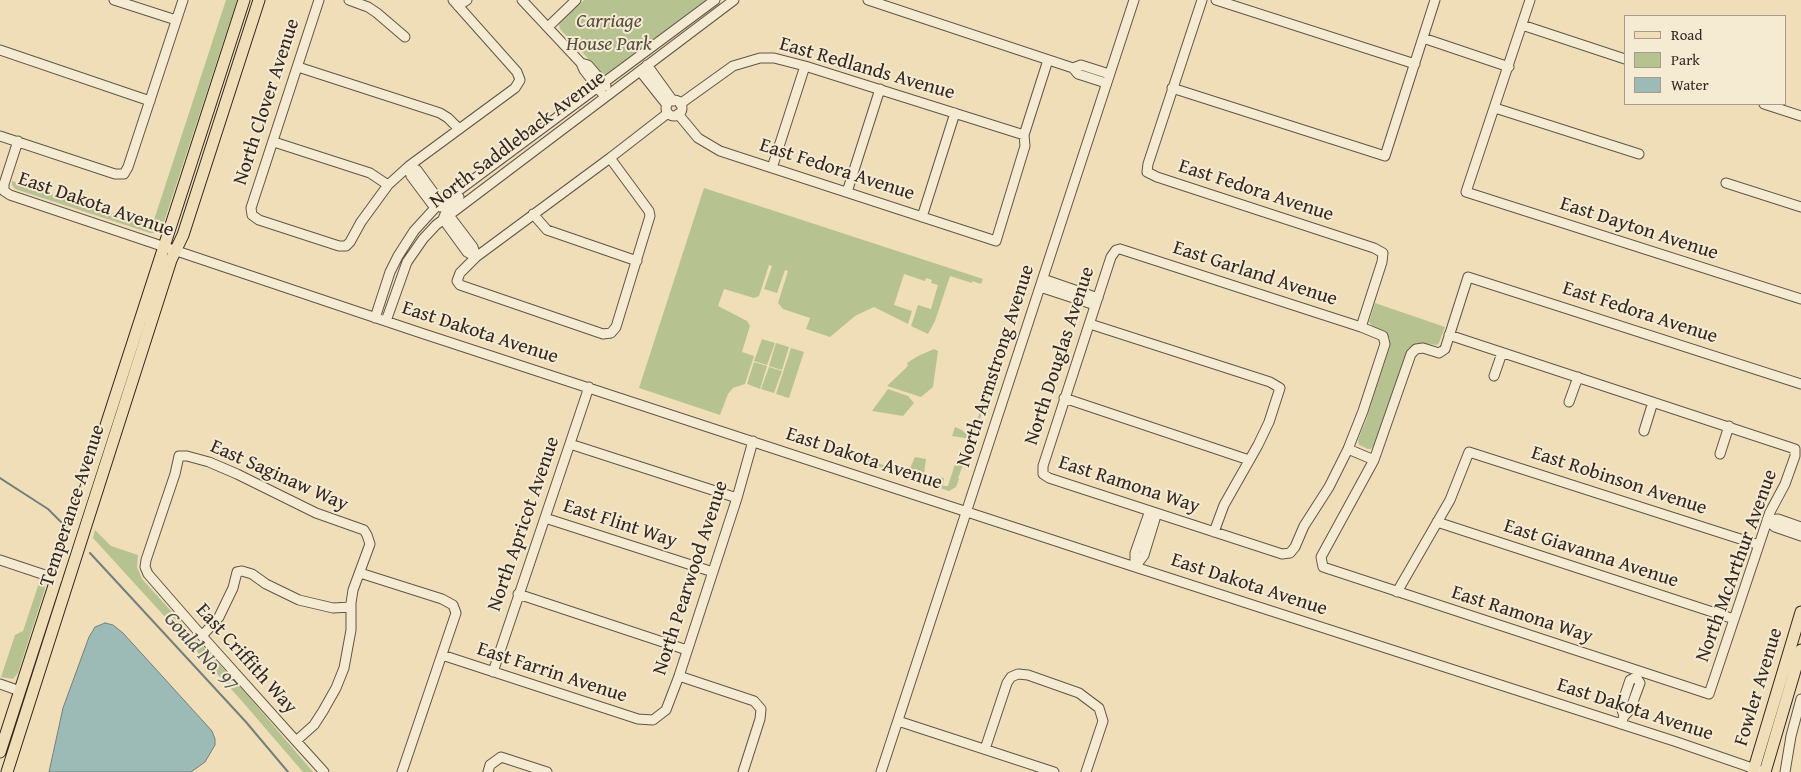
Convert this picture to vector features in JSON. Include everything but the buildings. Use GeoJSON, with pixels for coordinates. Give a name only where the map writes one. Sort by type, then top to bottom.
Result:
{"type":"FeatureCollection","features":[{"type":"Feature","properties":{"kind":"main road","name":"Temperance Avenue"},"geometry":{"type":"LineString","coordinates":[[0,752],[244,0]]}},
{"type":"Feature","properties":{"kind":"main road","name":"Temperance Avenue"},"geometry":{"type":"LineString","coordinates":[[7,772],[171,260],[183,234],[259,0]]}},
{"type":"Feature","properties":{"kind":"main road"},"geometry":{"type":"LineString","coordinates":[[46,649],[45,638],[61,590],[57,579]]}},
{"type":"Feature","properties":{"kind":"main road","name":"Fowler Avenue"},"geometry":{"type":"LineString","coordinates":[[1760,771],[1801,612]]}},
{"type":"Feature","properties":{"kind":"main road"},"geometry":{"type":"LineString","coordinates":[[1760,771],[1801,650]]}},
{"type":"Feature","properties":{"kind":"street"},"geometry":{"type":"LineString","coordinates":[[114,0],[176,20]]}},
{"type":"Feature","properties":{"kind":"street"},"geometry":{"type":"LineString","coordinates":[[0,136],[116,174],[124,174],[128,167],[183,0]]}},
{"type":"Feature","properties":{"kind":"street","name":"North Clover Avenue"},"geometry":{"type":"LineString","coordinates":[[319,0],[252,208],[252,215],[268,223],[339,246],[346,246],[373,202],[388,185]]}},
{"type":"Feature","properties":{"kind":"street"},"geometry":{"type":"LineString","coordinates":[[349,0],[368,7],[405,37]]}},
{"type":"Feature","properties":{"kind":"street"},"geometry":{"type":"LineString","coordinates":[[274,142],[370,173],[388,185],[409,166],[515,88],[520,80],[518,72],[456,3],[467,0]]}},
{"type":"Feature","properties":{"kind":"street"},"geometry":{"type":"LineString","coordinates":[[522,0],[581,63],[584,70],[601,85],[608,95]]}},
{"type":"Feature","properties":{"kind":"street"},"geometry":{"type":"LineString","coordinates":[[548,27],[576,0]]}},
{"type":"Feature","properties":{"kind":"street","name":"North Saddleback Avenue"},"geometry":{"type":"LineString","coordinates":[[375,318],[390,272],[398,256],[414,231],[438,205],[714,0]]}},
{"type":"Feature","properties":{"kind":"street","name":"North Saddleback Avenue"},"geometry":{"type":"LineString","coordinates":[[386,321],[407,262],[423,239],[446,216],[734,0]]}},
{"type":"Feature","properties":{"kind":"street"},"geometry":{"type":"LineString","coordinates":[[868,0],[1073,68],[1078,74],[1108,79]]}},
{"type":"Feature","properties":{"kind":"street","name":"North Armstrong Avenue"},"geometry":{"type":"LineString","coordinates":[[881,772],[1134,0]]}},
{"type":"Feature","properties":{"kind":"street"},"geometry":{"type":"LineString","coordinates":[[1202,0],[1172,88],[1385,156],[1436,0]]}},
{"type":"Feature","properties":{"kind":"street"},"geometry":{"type":"LineString","coordinates":[[1216,0],[1415,64]]}},
{"type":"Feature","properties":{"kind":"street"},"geometry":{"type":"LineString","coordinates":[[1530,0],[1495,108],[1639,154]]}},
{"type":"Feature","properties":{"kind":"street"},"geometry":{"type":"LineString","coordinates":[[1522,25],[1624,59]]}},
{"type":"Feature","properties":{"kind":"street"},"geometry":{"type":"LineString","coordinates":[[1423,38],[1509,66]]}},
{"type":"Feature","properties":{"kind":"street"},"geometry":{"type":"LineString","coordinates":[[0,50],[150,101]]}},
{"type":"Feature","properties":{"kind":"street","name":"East Redlands Avenue"},"geometry":{"type":"LineString","coordinates":[[637,261],[616,327],[611,333],[603,334],[465,288],[457,281],[460,273],[476,257],[610,158],[672,106],[726,70],[747,61],[760,58],[774,58],[805,66],[1024,135]]}},
{"type":"Feature","properties":{"kind":"street"},"geometry":{"type":"LineString","coordinates":[[1024,135],[1048,60]]}},
{"type":"Feature","properties":{"kind":"street"},"geometry":{"type":"LineString","coordinates":[[772,168],[805,66]]}},
{"type":"Feature","properties":{"kind":"street"},"geometry":{"type":"LineString","coordinates":[[298,67],[440,113],[459,129]]}},
{"type":"Feature","properties":{"kind":"street"},"geometry":{"type":"LineString","coordinates":[[644,68],[672,106]]}},
{"type":"Feature","properties":{"kind":"street","name":"East Fedora Avenue"},"geometry":{"type":"LineString","coordinates":[[1172,88],[1147,172],[1157,177],[1374,248],[1383,254],[1361,327]]}},
{"type":"Feature","properties":{"kind":"street"},"geometry":{"type":"LineString","coordinates":[[847,192],[880,89]]}},
{"type":"Feature","properties":{"kind":"street"},"geometry":{"type":"LineString","coordinates":[[1767,105],[1801,116]]}},
{"type":"Feature","properties":{"kind":"street","name":"East Fedora Avenue"},"geometry":{"type":"LineString","coordinates":[[672,106],[672,116],[678,114],[698,138],[720,151],[996,241],[1026,146],[1024,135]]}},
{"type":"Feature","properties":{"kind":"street","name":"East Dayton Avenue"},"geometry":{"type":"LineString","coordinates":[[1495,108],[1466,192],[1801,299]]}},
{"type":"Feature","properties":{"kind":"street"},"geometry":{"type":"LineString","coordinates":[[922,217],[955,113]]}},
{"type":"Feature","properties":{"kind":"street","name":"East Dakota Avenue"},"geometry":{"type":"LineString","coordinates":[[18,141],[4,184],[4,191],[10,195],[175,252],[1135,567],[1622,720],[1760,771]]}},
{"type":"Feature","properties":{"kind":"street"},"geometry":{"type":"LineString","coordinates":[[532,214],[547,230],[637,261],[650,216],[648,210],[610,158]]}},
{"type":"Feature","properties":{"kind":"street"},"geometry":{"type":"LineString","coordinates":[[409,166],[417,170],[438,205],[436,214],[426,229],[423,239]]}},
{"type":"Feature","properties":{"kind":"street"},"geometry":{"type":"LineString","coordinates":[[1726,183],[1801,207]]}},
{"type":"Feature","properties":{"kind":"street"},"geometry":{"type":"LineString","coordinates":[[466,185],[462,194],[447,208],[446,216],[467,252],[476,257]]}},
{"type":"Feature","properties":{"kind":"street","name":"North Douglas Avenue"},"geometry":{"type":"LineString","coordinates":[[1043,474],[1043,466],[1064,398],[1090,324],[1112,252],[1116,250]]}},
{"type":"Feature","properties":{"kind":"street","name":"East Garland Avenue"},"geometry":{"type":"LineString","coordinates":[[1116,250],[1134,253],[1361,327],[1383,336],[1385,344],[1363,411],[1348,449]]}},
{"type":"Feature","properties":{"kind":"street","name":"East Fedora Avenue"},"geometry":{"type":"LineString","coordinates":[[1449,335],[1468,277],[1801,384]]}},
{"type":"Feature","properties":{"kind":"street"},"geometry":{"type":"LineString","coordinates":[[1041,283],[1097,301]]}},
{"type":"Feature","properties":{"kind":"street"},"geometry":{"type":"LineString","coordinates":[[1090,324],[1270,382],[1280,388],[1268,422],[1224,505],[1214,532]]}},
{"type":"Feature","properties":{"kind":"street"},"geometry":{"type":"LineString","coordinates":[[1348,449],[1374,460],[1411,354],[1416,349],[1423,348],[1439,353],[1444,349],[1449,335],[1729,426],[1720,454]]}},
{"type":"Feature","properties":{"kind":"street"},"geometry":{"type":"LineString","coordinates":[[1494,376],[1502,353]]}},
{"type":"Feature","properties":{"kind":"street"},"geometry":{"type":"LineString","coordinates":[[1569,402],[1578,377]]}},
{"type":"Feature","properties":{"kind":"street","name":"North Apricot Avenue"},"geometry":{"type":"LineString","coordinates":[[493,672],[589,387]]}},
{"type":"Feature","properties":{"kind":"street"},"geometry":{"type":"LineString","coordinates":[[1064,398],[1249,460]]}},
{"type":"Feature","properties":{"kind":"street"},"geometry":{"type":"LineString","coordinates":[[1644,431],[1653,402]]}},
{"type":"Feature","properties":{"kind":"street","name":"North McArthur Avenue"},"geometry":{"type":"LineString","coordinates":[[1709,694],[1767,520],[1795,456],[1795,449],[1729,426]]}},
{"type":"Feature","properties":{"kind":"street","name":"North Pearwood Avenue"},"geometry":{"type":"LineString","coordinates":[[653,720],[666,710],[679,676],[737,498],[753,441]]}},
{"type":"Feature","properties":{"kind":"street"},"geometry":{"type":"LineString","coordinates":[[570,444],[737,498]]}},
{"type":"Feature","properties":{"kind":"street","name":"East Ramona Way"},"geometry":{"type":"LineString","coordinates":[[1043,474],[1049,478],[1282,554],[1290,553],[1348,449]]}},
{"type":"Feature","properties":{"kind":"street","name":"East Robinson Avenue"},"geometry":{"type":"LineString","coordinates":[[1437,522],[1450,500],[1469,452],[1759,545]]}},
{"type":"Feature","properties":{"kind":"street","name":"East Saginaw Way"},"geometry":{"type":"LineString","coordinates":[[145,567],[179,456],[187,456],[209,462],[316,513],[364,530],[370,544],[360,573]]}},
{"type":"Feature","properties":{"kind":"street","name":"East Ramona Way"},"geometry":{"type":"LineString","coordinates":[[1374,460],[1321,557],[1323,567],[1637,674],[1709,694]]}},
{"type":"Feature","properties":{"kind":"street"},"geometry":{"type":"LineString","coordinates":[[1135,567],[1144,554],[1155,519],[1153,512]]}},
{"type":"Feature","properties":{"kind":"street","name":"East Flint Way"},"geometry":{"type":"LineString","coordinates":[[544,518],[713,572]]}},
{"type":"Feature","properties":{"kind":"street"},"geometry":{"type":"LineString","coordinates":[[1767,520],[1778,520],[1801,527]]}},
{"type":"Feature","properties":{"kind":"street"},"geometry":{"type":"LineString","coordinates":[[1767,520],[1775,527],[1801,536]]}},
{"type":"Feature","properties":{"kind":"street"},"geometry":{"type":"LineString","coordinates":[[1398,592],[1437,522]]}},
{"type":"Feature","properties":{"kind":"street","name":"East Giavanna Avenue"},"geometry":{"type":"LineString","coordinates":[[1437,522],[1734,619]]}},
{"type":"Feature","properties":{"kind":"street"},"geometry":{"type":"LineString","coordinates":[[0,560],[57,579]]}},
{"type":"Feature","properties":{"kind":"street","name":"East Criffith Way"},"geometry":{"type":"LineString","coordinates":[[145,567],[148,574],[202,636],[324,772]]}},
{"type":"Feature","properties":{"kind":"street"},"geometry":{"type":"LineString","coordinates":[[202,636],[219,617],[233,588],[238,572],[242,571],[252,574],[266,584],[299,600],[333,608],[351,607]]}},
{"type":"Feature","properties":{"kind":"street"},"geometry":{"type":"LineString","coordinates":[[296,741],[314,725],[336,688],[344,668],[350,639],[353,590],[360,573],[442,599],[453,605],[456,612],[402,772]]}},
{"type":"Feature","properties":{"kind":"street"},"geometry":{"type":"LineString","coordinates":[[518,594],[687,650]]}},
{"type":"Feature","properties":{"kind":"street","name":"East Farrin Avenue"},"geometry":{"type":"LineString","coordinates":[[442,655],[638,719],[653,720]]}},
{"type":"Feature","properties":{"kind":"street"},"geometry":{"type":"LineString","coordinates":[[985,749],[1007,683],[1011,677],[1018,674],[1028,675],[1079,693],[1099,708],[1103,721],[1086,772]]}},
{"type":"Feature","properties":{"kind":"street"},"geometry":{"type":"LineString","coordinates":[[1622,720],[1630,710],[1640,683],[1637,674]]}},
{"type":"Feature","properties":{"kind":"street"},"geometry":{"type":"LineString","coordinates":[[679,676],[754,701],[761,710],[760,719],[743,772]]}},
{"type":"Feature","properties":{"kind":"street"},"geometry":{"type":"LineString","coordinates":[[0,684],[20,691]]}},
{"type":"Feature","properties":{"kind":"street"},"geometry":{"type":"LineString","coordinates":[[1785,772],[1791,736],[1801,699]]}},
{"type":"Feature","properties":{"kind":"street"},"geometry":{"type":"LineString","coordinates":[[898,721],[1054,772]]}},
{"type":"Feature","properties":{"kind":"street"},"geometry":{"type":"LineString","coordinates":[[488,772],[490,765],[501,757],[547,772]]}},
{"type":"Feature","properties":{"kind":"green space"},"geometry":{"type":"Polygon","coordinates":[[[226,0],[237,0],[162,228],[158,233],[150,233],[15,189],[12,181],[152,226],[226,0]]]}},
{"type":"Feature","properties":{"kind":"green space","name":"Carriage House Park"},"geometry":{"type":"Polygon","coordinates":[[[584,0],[709,0],[609,75],[605,76],[560,29],[561,21],[584,0]]]}},
{"type":"Feature","properties":{"kind":"green space"},"geometry":{"type":"Polygon","coordinates":[[[704,188],[983,279],[981,284],[950,276],[935,321],[928,334],[911,326],[918,305],[931,309],[938,285],[931,283],[932,280],[926,278],[925,281],[904,274],[894,305],[912,311],[908,324],[874,307],[855,316],[830,337],[806,329],[810,318],[783,309],[778,303],[788,271],[785,270],[777,293],[764,289],[772,266],[769,265],[759,296],[754,298],[724,289],[718,306],[747,321],[750,326],[742,352],[754,356],[745,384],[733,388],[728,394],[720,415],[639,388],[704,188]]]}},
{"type":"Feature","properties":{"kind":"green space"},"geometry":{"type":"Polygon","coordinates":[[[1375,303],[1445,327],[1437,345],[1418,343],[1408,349],[1374,445],[1371,449],[1368,449],[1359,445],[1358,440],[1390,346],[1390,339],[1386,333],[1372,326],[1369,322],[1375,303]]]}},
{"type":"Feature","properties":{"kind":"green space"},"geometry":{"type":"Polygon","coordinates":[[[762,339],[775,343],[767,365],[754,361],[762,339]]]}},
{"type":"Feature","properties":{"kind":"green space"},"geometry":{"type":"Polygon","coordinates":[[[776,343],[789,347],[782,370],[769,366],[776,343]]]}},
{"type":"Feature","properties":{"kind":"green space"},"geometry":{"type":"Polygon","coordinates":[[[791,348],[804,352],[789,398],[776,394],[791,348]]]}},
{"type":"Feature","properties":{"kind":"green space"},"geometry":{"type":"Polygon","coordinates":[[[934,349],[938,351],[933,387],[921,397],[887,386],[908,366],[907,363],[934,349]]]}},
{"type":"Feature","properties":{"kind":"green space"},"geometry":{"type":"Polygon","coordinates":[[[754,362],[767,366],[760,389],[747,384],[754,362]]]}},
{"type":"Feature","properties":{"kind":"green space"},"geometry":{"type":"Polygon","coordinates":[[[769,367],[782,371],[774,393],[761,389],[769,367]]]}},
{"type":"Feature","properties":{"kind":"green space"},"geometry":{"type":"Polygon","coordinates":[[[992,381],[985,406],[972,439],[952,436],[955,427],[965,433],[969,432],[972,428],[979,415],[980,394],[987,390],[992,381]]]}},
{"type":"Feature","properties":{"kind":"green space"},"geometry":{"type":"Polygon","coordinates":[[[888,389],[908,396],[914,403],[903,416],[872,411],[888,389]]]}},
{"type":"Feature","properties":{"kind":"green space"},"geometry":{"type":"Polygon","coordinates":[[[968,441],[971,442],[958,476],[959,479],[956,487],[949,491],[934,486],[935,479],[940,477],[944,478],[943,486],[948,486],[955,464],[962,458],[963,449],[968,441]]]}},
{"type":"Feature","properties":{"kind":"green space"},"geometry":{"type":"Polygon","coordinates":[[[856,453],[863,455],[862,458],[908,473],[915,457],[926,459],[923,482],[854,460],[856,453]]]}},
{"type":"Feature","properties":{"kind":"green space"},"geometry":{"type":"Polygon","coordinates":[[[95,530],[111,546],[138,555],[137,567],[142,579],[249,697],[313,772],[303,772],[241,700],[93,538],[95,530]]]}},
{"type":"Feature","properties":{"kind":"green space"},"geometry":{"type":"Polygon","coordinates":[[[40,580],[44,584],[45,589],[18,673],[13,679],[1,677],[15,635],[23,631],[40,580]]]}},
{"type":"Feature","properties":{"kind":"water"},"geometry":{"type":"Polygon","coordinates":[[[105,623],[113,625],[123,633],[212,731],[215,745],[205,762],[191,772],[49,772],[63,708],[89,637],[95,627],[105,623]]]}},
{"type":"Feature","properties":{"kind":"waterway","name":"Gould No. 97"},"geometry":{"type":"LineString","coordinates":[[0,478],[48,509],[62,523]]}},
{"type":"Feature","properties":{"kind":"waterway","name":"Gould No. 97"},"geometry":{"type":"LineString","coordinates":[[90,553],[246,722],[288,772]]}}]}
